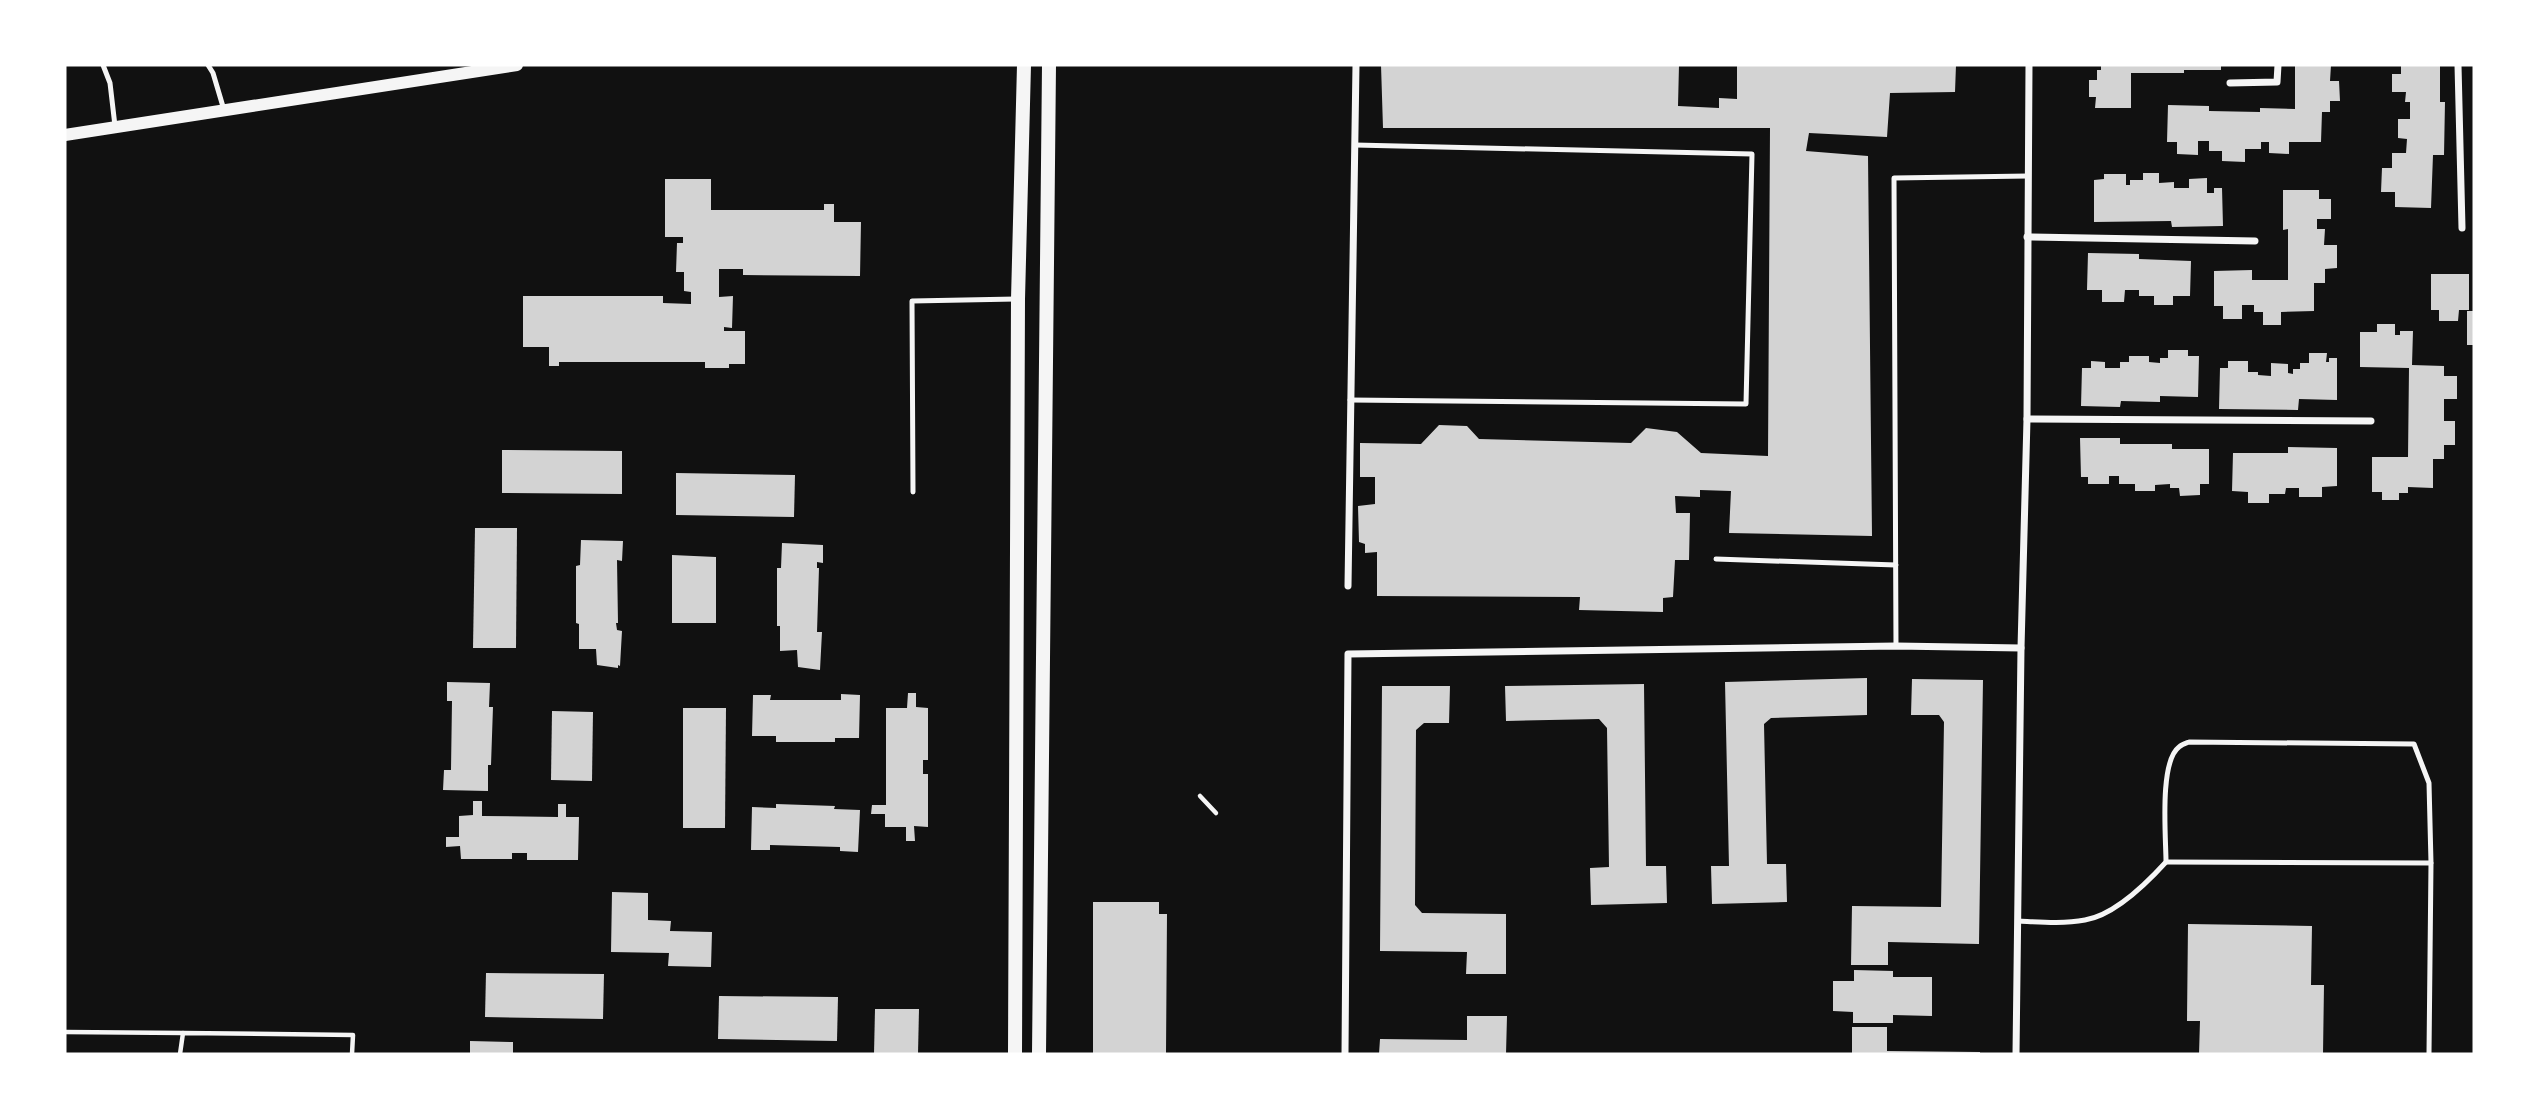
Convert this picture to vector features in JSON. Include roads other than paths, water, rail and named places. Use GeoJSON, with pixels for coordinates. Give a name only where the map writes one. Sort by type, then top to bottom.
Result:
{"type":"FeatureCollection","features":[{"type":"Feature","properties":{"kind":"main road"},"geometry":{"type":"LineString","coordinates":[[1015,1054],[1018,299],[1024,65]]}},
{"type":"Feature","properties":{"kind":"main road"},"geometry":{"type":"LineString","coordinates":[[1039,1054],[1049,65]]}},
{"type":"Feature","properties":{"kind":"street"},"geometry":{"type":"LineString","coordinates":[[65,135],[225,110],[453,69],[517,65]]}},
{"type":"Feature","properties":{"kind":"street"},"geometry":{"type":"LineString","coordinates":[[1348,586],[1356,65]]}},
{"type":"Feature","properties":{"kind":"street"},"geometry":{"type":"LineString","coordinates":[[2016,1054],[2027,419],[2029,65]]}},
{"type":"Feature","properties":{"kind":"street"},"geometry":{"type":"LineString","coordinates":[[2230,83],[2277,82],[2278,65]]}},
{"type":"Feature","properties":{"kind":"street"},"geometry":{"type":"LineString","coordinates":[[2458,65],[2462,228]]}},
{"type":"Feature","properties":{"kind":"street"},"geometry":{"type":"LineString","coordinates":[[2027,237],[2255,241]]}},
{"type":"Feature","properties":{"kind":"street"},"geometry":{"type":"LineString","coordinates":[[2027,419],[2371,421]]}},
{"type":"Feature","properties":{"kind":"street"},"geometry":{"type":"LineString","coordinates":[[1345,1054],[1348,654],[1896,646],[2021,648]]}},
{"type":"Feature","properties":{"kind":"lane"},"geometry":{"type":"LineString","coordinates":[[103,65],[110,83],[115,127]]}},
{"type":"Feature","properties":{"kind":"lane"},"geometry":{"type":"LineString","coordinates":[[208,65],[225,110]]}},
{"type":"Feature","properties":{"kind":"lane"},"geometry":{"type":"LineString","coordinates":[[1349,400],[1746,404],[1747,390],[1752,154],[1355,145]]}},
{"type":"Feature","properties":{"kind":"lane"},"geometry":{"type":"LineString","coordinates":[[1896,646],[1894,177],[2028,176]]}},
{"type":"Feature","properties":{"kind":"lane"},"geometry":{"type":"LineString","coordinates":[[913,492],[912,301],[1018,299]]}},
{"type":"Feature","properties":{"kind":"lane"},"geometry":{"type":"LineString","coordinates":[[1716,559],[1896,565]]}},
{"type":"Feature","properties":{"kind":"lane"},"geometry":{"type":"LineString","coordinates":[[2018,921],[2088,920],[2119,904],[2146,884],[2165,862],[2166,779],[2169,762],[2177,747],[2189,742],[2414,744],[2429,783],[2429,1054]]}},
{"type":"Feature","properties":{"kind":"lane"},"geometry":{"type":"LineString","coordinates":[[2165,862],[2431,863]]}}]}
